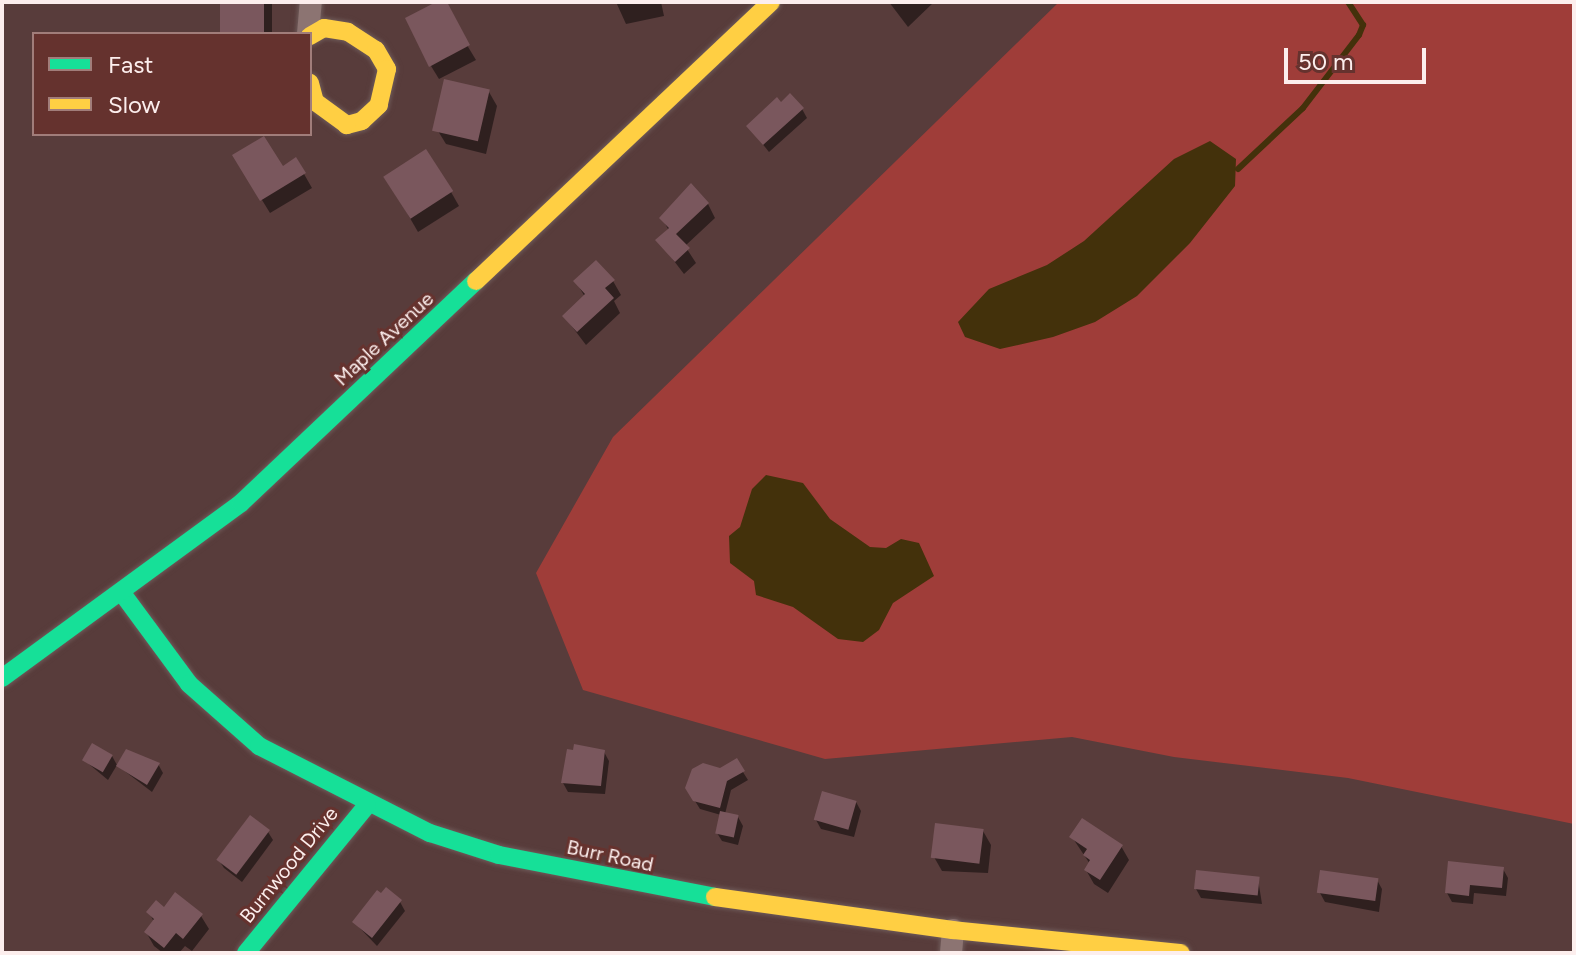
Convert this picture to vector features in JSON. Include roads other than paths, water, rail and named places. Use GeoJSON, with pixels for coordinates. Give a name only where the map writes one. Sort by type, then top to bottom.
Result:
{"type":"FeatureCollection","features":[{"type":"Feature","properties":{"kind":"street"},"geometry":{"type":"LineString","coordinates":[[309,32],[311,2]]}},
{"type":"Feature","properties":{"kind":"street","name":"Maple Avenue"},"geometry":{"type":"LineString","coordinates":[[2,678],[241,503],[771,2]]}},
{"type":"Feature","properties":{"kind":"street"},"geometry":{"type":"LineString","coordinates":[[312,34],[324,28],[348,32],[376,50],[387,69],[379,105],[362,121],[347,125],[315,102],[312,91]]}},
{"type":"Feature","properties":{"kind":"street","name":"Burr Road"},"geometry":{"type":"LineString","coordinates":[[122,593],[189,684],[226,720],[259,746],[367,805],[499,855],[654,888],[953,930],[1181,953]]}},
{"type":"Feature","properties":{"kind":"street","name":"Burnwood Drive"},"geometry":{"type":"LineString","coordinates":[[246,953],[367,805]]}},
{"type":"Feature","properties":{"kind":"street"},"geometry":{"type":"LineString","coordinates":[[951,953],[953,930]]}},
{"type":"Feature","properties":{"kind":"waterway"},"geometry":{"type":"LineString","coordinates":[[1238,169],[1303,108],[1359,35],[1363,25],[1348,2]]}}]}
